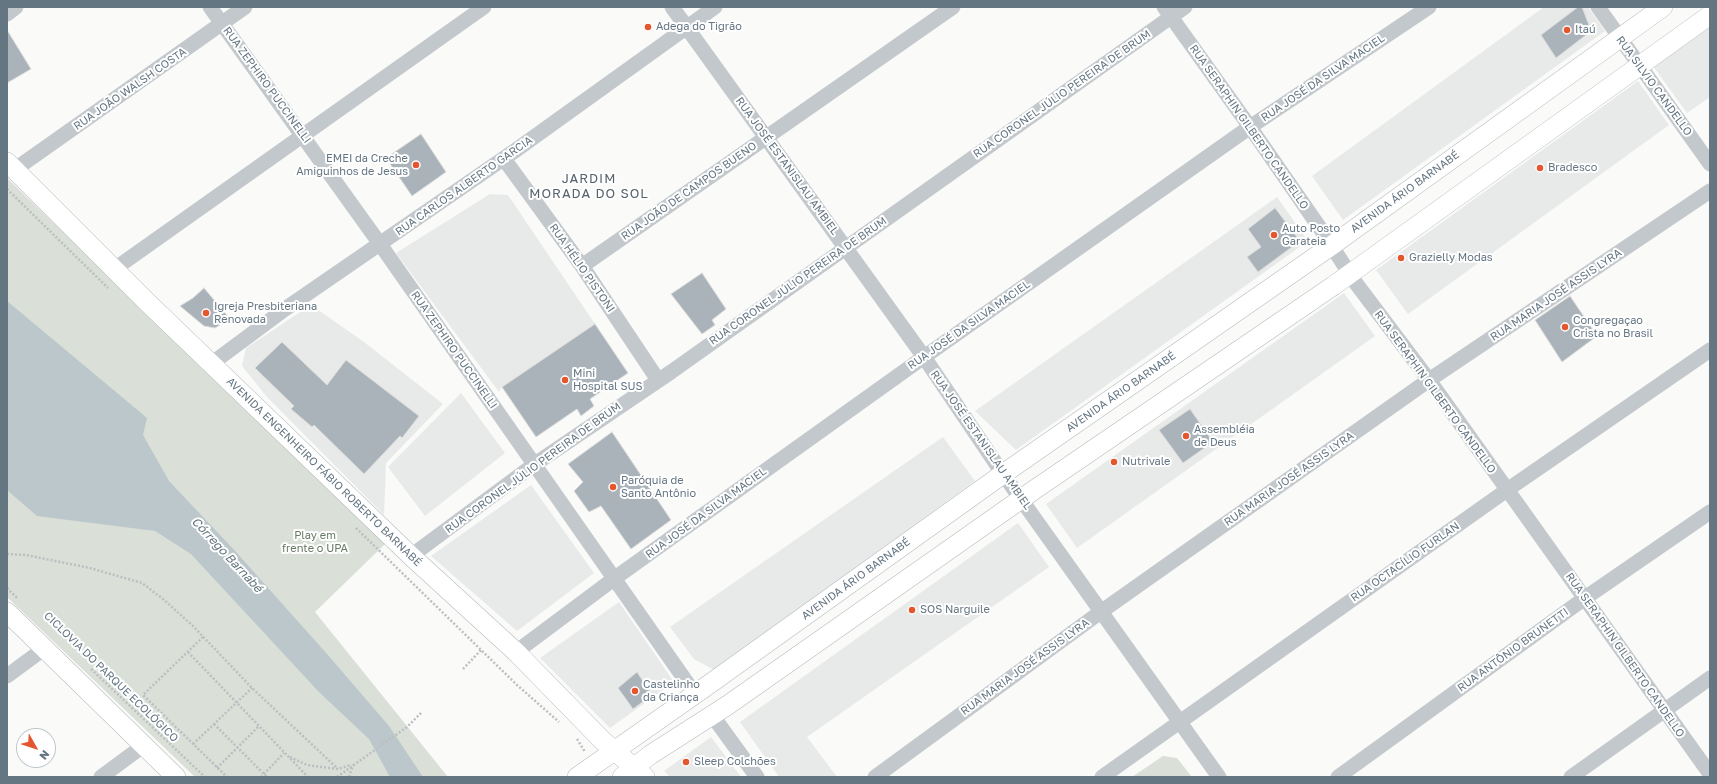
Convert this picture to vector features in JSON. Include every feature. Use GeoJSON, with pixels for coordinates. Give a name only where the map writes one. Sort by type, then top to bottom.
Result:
{"type":"FeatureCollection","features":[{"type":"Feature","properties":{"kind":"main road","name":"AVENIDA ÁRIO BARNABÉ"},"geometry":{"type":"LineString","coordinates":[[577,777],[696,694],[1003,474],[1330,246],[1658,8]]}},
{"type":"Feature","properties":{"kind":"main road"},"geometry":{"type":"LineString","coordinates":[[633,774],[650,755],[712,715],[838,629],[1022,498],[1350,274],[1710,15]]}},
{"type":"Feature","properties":{"kind":"main road","name":"AVENIDA ENGENHEIRO FÁBIO ROBERTO BARNABÉ"},"geometry":{"type":"LineString","coordinates":[[11,166],[113,270],[411,556],[516,652],[602,740],[615,751],[633,774]]}},
{"type":"Feature","properties":{"kind":"main road"},"geometry":{"type":"LineString","coordinates":[[15,608],[45,648],[176,777]]}},
{"type":"Feature","properties":{"kind":"street"},"geometry":{"type":"LineString","coordinates":[[7,14],[16,7]]}},
{"type":"Feature","properties":{"kind":"street","name":"RUA ZEPHIRO PUCCINELLI"},"geometry":{"type":"LineString","coordinates":[[210,7],[380,244],[696,694]]}},
{"type":"Feature","properties":{"kind":"street","name":"RUA JOÃO WALSH COSTA"},"geometry":{"type":"LineString","coordinates":[[11,166],[245,7]]}},
{"type":"Feature","properties":{"kind":"street"},"geometry":{"type":"LineString","coordinates":[[113,270],[302,134],[484,7]]}},
{"type":"Feature","properties":{"kind":"street","name":"RUA JOSÉ ESTANISLAU AMBIEL"},"geometry":{"type":"LineString","coordinates":[[672,7],[924,357],[1003,474],[1022,498],[1219,777]]}},
{"type":"Feature","properties":{"kind":"street","name":"RUA CARLOS ALBERTO GARCIA"},"geometry":{"type":"LineString","coordinates":[[211,364],[285,309],[504,159],[715,7]]}},
{"type":"Feature","properties":{"kind":"street","name":"RUA JOÃO DE CAMPOS BUENO"},"geometry":{"type":"LineString","coordinates":[[582,266],[953,7]]}},
{"type":"Feature","properties":{"kind":"street","name":"RUA CORONEL JÚLIO PEREIRA DE BRUM"},"geometry":{"type":"LineString","coordinates":[[411,556],[535,464],[658,380],[845,248],[1167,12],[1185,7]]}},
{"type":"Feature","properties":{"kind":"street","name":"RUA JOSÉ DA SILVA MACIEL"},"geometry":{"type":"LineString","coordinates":[[516,652],[615,578],[1250,126],[1429,7]]}},
{"type":"Feature","properties":{"kind":"street","name":"RUA SILVIO CANDELLO"},"geometry":{"type":"LineString","coordinates":[[1598,7],[1710,164]]}},
{"type":"Feature","properties":{"kind":"street","name":"RUA SERAPHIN GILBERTO CANDELLO"},"geometry":{"type":"LineString","coordinates":[[1167,12],[1250,126],[1320,228],[1354,282],[1428,380],[1710,774]]}},
{"type":"Feature","properties":{"kind":"street","name":"RUA HÉLIO PISTONI"},"geometry":{"type":"LineString","coordinates":[[504,159],[582,266],[658,380]]}},
{"type":"Feature","properties":{"kind":"street","name":"RUA MARIA JOSÉ ASSIS LYRA"},"geometry":{"type":"LineString","coordinates":[[875,777],[1102,611],[1428,380],[1710,191]]}},
{"type":"Feature","properties":{"kind":"street","name":"RUA OCTACÍLIO FURLAN"},"geometry":{"type":"LineString","coordinates":[[1102,777],[1507,490],[1710,350]]}},
{"type":"Feature","properties":{"kind":"street","name":"RUA ANTÔNIO BRUNETTI"},"geometry":{"type":"LineString","coordinates":[[1338,777],[1585,598],[1710,512]]}},
{"type":"Feature","properties":{"kind":"street"},"geometry":{"type":"LineString","coordinates":[[7,676],[45,648]]}},
{"type":"Feature","properties":{"kind":"street"},"geometry":{"type":"LineString","coordinates":[[1571,777],[1710,678]]}},
{"type":"Feature","properties":{"kind":"street"},"geometry":{"type":"LineString","coordinates":[[712,715],[757,777]]}},
{"type":"Feature","properties":{"kind":"street"},"geometry":{"type":"LineString","coordinates":[[101,777],[143,746]]}},
{"type":"Feature","properties":{"kind":"path"},"geometry":{"type":"LineString","coordinates":[[7,554],[26,555],[90,568],[142,583],[163,598],[252,688],[338,769]]}},
{"type":"Feature","properties":{"kind":"path"},"geometry":{"type":"LineString","coordinates":[[7,588],[15,608]]}},
{"type":"Feature","properties":{"kind":"path"},"geometry":{"type":"LineString","coordinates":[[203,637],[143,695],[227,777]]}},
{"type":"Feature","properties":{"kind":"path"},"geometry":{"type":"LineString","coordinates":[[463,669],[480,650]]}},
{"type":"Feature","properties":{"kind":"path"},"geometry":{"type":"LineString","coordinates":[[188,652],[307,777]]}},
{"type":"Feature","properties":{"kind":"path","name":"CICLOVIA DO PARQUE ECOLÓGICO"},"geometry":{"type":"LineString","coordinates":[[85,663],[205,777]]}},
{"type":"Feature","properties":{"kind":"path"},"geometry":{"type":"LineString","coordinates":[[193,744],[252,688]]}},
{"type":"Feature","properties":{"kind":"path"},"geometry":{"type":"LineString","coordinates":[[337,777],[407,727],[421,713]]}},
{"type":"Feature","properties":{"kind":"path"},"geometry":{"type":"LineString","coordinates":[[214,724],[267,777]]}},
{"type":"Feature","properties":{"kind":"path"},"geometry":{"type":"LineString","coordinates":[[218,768],[259,726]]}},
{"type":"Feature","properties":{"kind":"path"},"geometry":{"type":"LineString","coordinates":[[284,753],[307,765],[338,769],[353,765]]}},
{"type":"Feature","properties":{"kind":"path"},"geometry":{"type":"LineString","coordinates":[[261,777],[284,753]]}},
{"type":"Feature","properties":{"kind":"path"},"geometry":{"type":"LineString","coordinates":[[349,777],[353,765]]}},
{"type":"Feature","properties":{"kind":"shaded area"},"geometry":{"type":"Polygon","coordinates":[[[1544,7],[1588,7],[1605,31],[1343,220],[1312,176],[1544,7]]]}},
{"type":"Feature","properties":{"kind":"shaded area"},"geometry":{"type":"Polygon","coordinates":[[[1710,25],[1710,97],[1687,113],[1653,66],[1710,25]]]}},
{"type":"Feature","properties":{"kind":"shaded area"},"geometry":{"type":"Polygon","coordinates":[[[1638,81],[1669,125],[1408,314],[1376,270],[1638,81]]]}},
{"type":"Feature","properties":{"kind":"shaded area"},"geometry":{"type":"Polygon","coordinates":[[[490,194],[508,195],[595,324],[502,387],[499,392],[396,253],[490,194]]]}},
{"type":"Feature","properties":{"kind":"shaded area"},"geometry":{"type":"Polygon","coordinates":[[[1277,197],[1308,241],[1016,450],[975,411],[1277,197]]]}},
{"type":"Feature","properties":{"kind":"shaded area"},"geometry":{"type":"Polygon","coordinates":[[[1344,293],[1375,336],[1077,548],[1046,504],[1344,293]]]}},
{"type":"Feature","properties":{"kind":"shaded area"},"geometry":{"type":"Polygon","coordinates":[[[311,305],[364,342],[443,404],[386,463],[384,515],[267,397],[242,366],[246,348],[311,305]]]}},
{"type":"Feature","properties":{"kind":"shaded area"},"geometry":{"type":"Polygon","coordinates":[[[461,393],[505,453],[425,516],[388,467],[461,393]]]}},
{"type":"Feature","properties":{"kind":"shaded area"},"geometry":{"type":"Polygon","coordinates":[[[943,437],[975,481],[714,670],[694,659],[670,627],[943,437]]]}},
{"type":"Feature","properties":{"kind":"shaded area"},"geometry":{"type":"Polygon","coordinates":[[[531,485],[594,573],[517,631],[431,556],[531,485]]]}},
{"type":"Feature","properties":{"kind":"shaded area"},"geometry":{"type":"Polygon","coordinates":[[[1018,523],[1049,567],[807,737],[837,777],[779,777],[740,722],[1018,523]]]}},
{"type":"Feature","properties":{"kind":"shaded area"},"geometry":{"type":"Polygon","coordinates":[[[619,602],[674,682],[610,728],[540,658],[619,602]]]}},
{"type":"Feature","properties":{"kind":"shaded area"},"geometry":{"type":"Polygon","coordinates":[[[711,737],[741,777],[670,777],[664,771],[711,737]]]}},
{"type":"Feature","properties":{"kind":"green space","name":"Play em frente o UPA"},"geometry":{"type":"Polygon","coordinates":[[[7,178],[385,544],[315,612],[448,777],[195,777],[7,597],[7,178]]]}},
{"type":"Feature","properties":{"kind":"green space"},"geometry":{"type":"Polygon","coordinates":[[[1163,756],[1177,758],[1192,777],[1132,777],[1163,756]]]}},
{"type":"Feature","properties":{"kind":"water","name":"Córrego Barnabé"},"geometry":{"type":"Polygon","coordinates":[[[7,301],[147,418],[143,435],[169,481],[236,552],[389,726],[423,777],[390,777],[369,739],[319,692],[191,554],[155,531],[37,516],[7,490],[7,301]]]}},
{"type":"Feature","properties":{"kind":"building","name":"Itaú"},"geometry":{"type":"Polygon","coordinates":[[[1578,7],[1582,7],[1589,25],[1586,35],[1556,58],[1541,35],[1578,7]]]}},
{"type":"Feature","properties":{"kind":"building"},"geometry":{"type":"Polygon","coordinates":[[[7,30],[31,69],[7,83],[7,30]]]}},
{"type":"Feature","properties":{"kind":"building","name":"EMEI da Creche Amiguinhos de Jesus"},"geometry":{"type":"Polygon","coordinates":[[[421,134],[446,172],[412,196],[386,158],[421,134]]]}},
{"type":"Feature","properties":{"kind":"building","name":"Auto Posto Garateia"},"geometry":{"type":"Polygon","coordinates":[[[1275,208],[1300,241],[1258,272],[1247,257],[1261,247],[1248,229],[1275,208]]]}},
{"type":"Feature","properties":{"kind":"building"},"geometry":{"type":"Polygon","coordinates":[[[702,273],[726,309],[712,320],[715,325],[702,334],[671,294],[702,273]]]}},
{"type":"Feature","properties":{"kind":"building","name":"Igreja Presbiteriana Renovada"},"geometry":{"type":"Polygon","coordinates":[[[204,288],[230,319],[215,328],[204,326],[180,306],[193,298],[204,288]]]}},
{"type":"Feature","properties":{"kind":"building","name":"Congregaçao Crista no Brasil"},"geometry":{"type":"Polygon","coordinates":[[[1570,296],[1597,336],[1562,362],[1535,320],[1570,296]]]}},
{"type":"Feature","properties":{"kind":"building","name":"Mini Hospital SUS"},"geometry":{"type":"Polygon","coordinates":[[[595,324],[628,373],[590,399],[594,406],[581,416],[577,409],[536,437],[502,387],[595,324]]]}},
{"type":"Feature","properties":{"kind":"building"},"geometry":{"type":"Polygon","coordinates":[[[282,342],[327,385],[346,360],[419,416],[402,438],[400,436],[364,474],[314,425],[312,427],[291,409],[294,406],[255,368],[282,342]]]}},
{"type":"Feature","properties":{"kind":"building","name":"Assembléia de Deus"},"geometry":{"type":"Polygon","coordinates":[[[1190,409],[1213,442],[1183,463],[1159,430],[1190,409]]]}},
{"type":"Feature","properties":{"kind":"building","name":"Paróquia de Santo Antônio"},"geometry":{"type":"Polygon","coordinates":[[[612,432],[671,520],[631,549],[601,506],[589,512],[574,491],[583,482],[568,464],[612,432]]]}},
{"type":"Feature","properties":{"kind":"building","name":"Castelinho da Criança"},"geometry":{"type":"Polygon","coordinates":[[[637,672],[652,695],[633,709],[618,688],[637,672]]]}},
{"type":"Feature","properties":{"kind":"place","name":"Adega do Tigrão"},"geometry":{"type":"Point","coordinates":[648,27]}},
{"type":"Feature","properties":{"kind":"place","name":"Itaú"},"geometry":{"type":"Point","coordinates":[1567,30]}},
{"type":"Feature","properties":{"kind":"place","name":"EMEI da Creche Amiguinhos de Jesus"},"geometry":{"type":"Point","coordinates":[416,165]}},
{"type":"Feature","properties":{"kind":"place","name":"Bradesco"},"geometry":{"type":"Point","coordinates":[1540,168]}},
{"type":"Feature","properties":{"kind":"place","name":"Auto Posto Garateia"},"geometry":{"type":"Point","coordinates":[1274,235]}},
{"type":"Feature","properties":{"kind":"place","name":"Grazielly Modas"},"geometry":{"type":"Point","coordinates":[1401,258]}},
{"type":"Feature","properties":{"kind":"place","name":"Igreja Presbiteriana Renovada"},"geometry":{"type":"Point","coordinates":[206,313]}},
{"type":"Feature","properties":{"kind":"place","name":"Congregaçao Crista no Brasil"},"geometry":{"type":"Point","coordinates":[1565,327]}},
{"type":"Feature","properties":{"kind":"place","name":"Mini Hospital SUS"},"geometry":{"type":"Point","coordinates":[565,380]}},
{"type":"Feature","properties":{"kind":"place","name":"Assembléia de Deus"},"geometry":{"type":"Point","coordinates":[1186,436]}},
{"type":"Feature","properties":{"kind":"place","name":"Nutrivale"},"geometry":{"type":"Point","coordinates":[1114,462]}},
{"type":"Feature","properties":{"kind":"place","name":"Paróquia de Santo Antônio"},"geometry":{"type":"Point","coordinates":[613,487]}},
{"type":"Feature","properties":{"kind":"place","name":"SOS Narguile"},"geometry":{"type":"Point","coordinates":[912,610]}},
{"type":"Feature","properties":{"kind":"place","name":"Castelinho da Criança"},"geometry":{"type":"Point","coordinates":[635,691]}},
{"type":"Feature","properties":{"kind":"place","name":"Sleep Colchões"},"geometry":{"type":"Point","coordinates":[686,762]}},
{"type":"Feature","properties":{"kind":"district","name":"JARDIM MORADA DO SOL"},"geometry":{"type":"Point","coordinates":[589,186]}}]}
